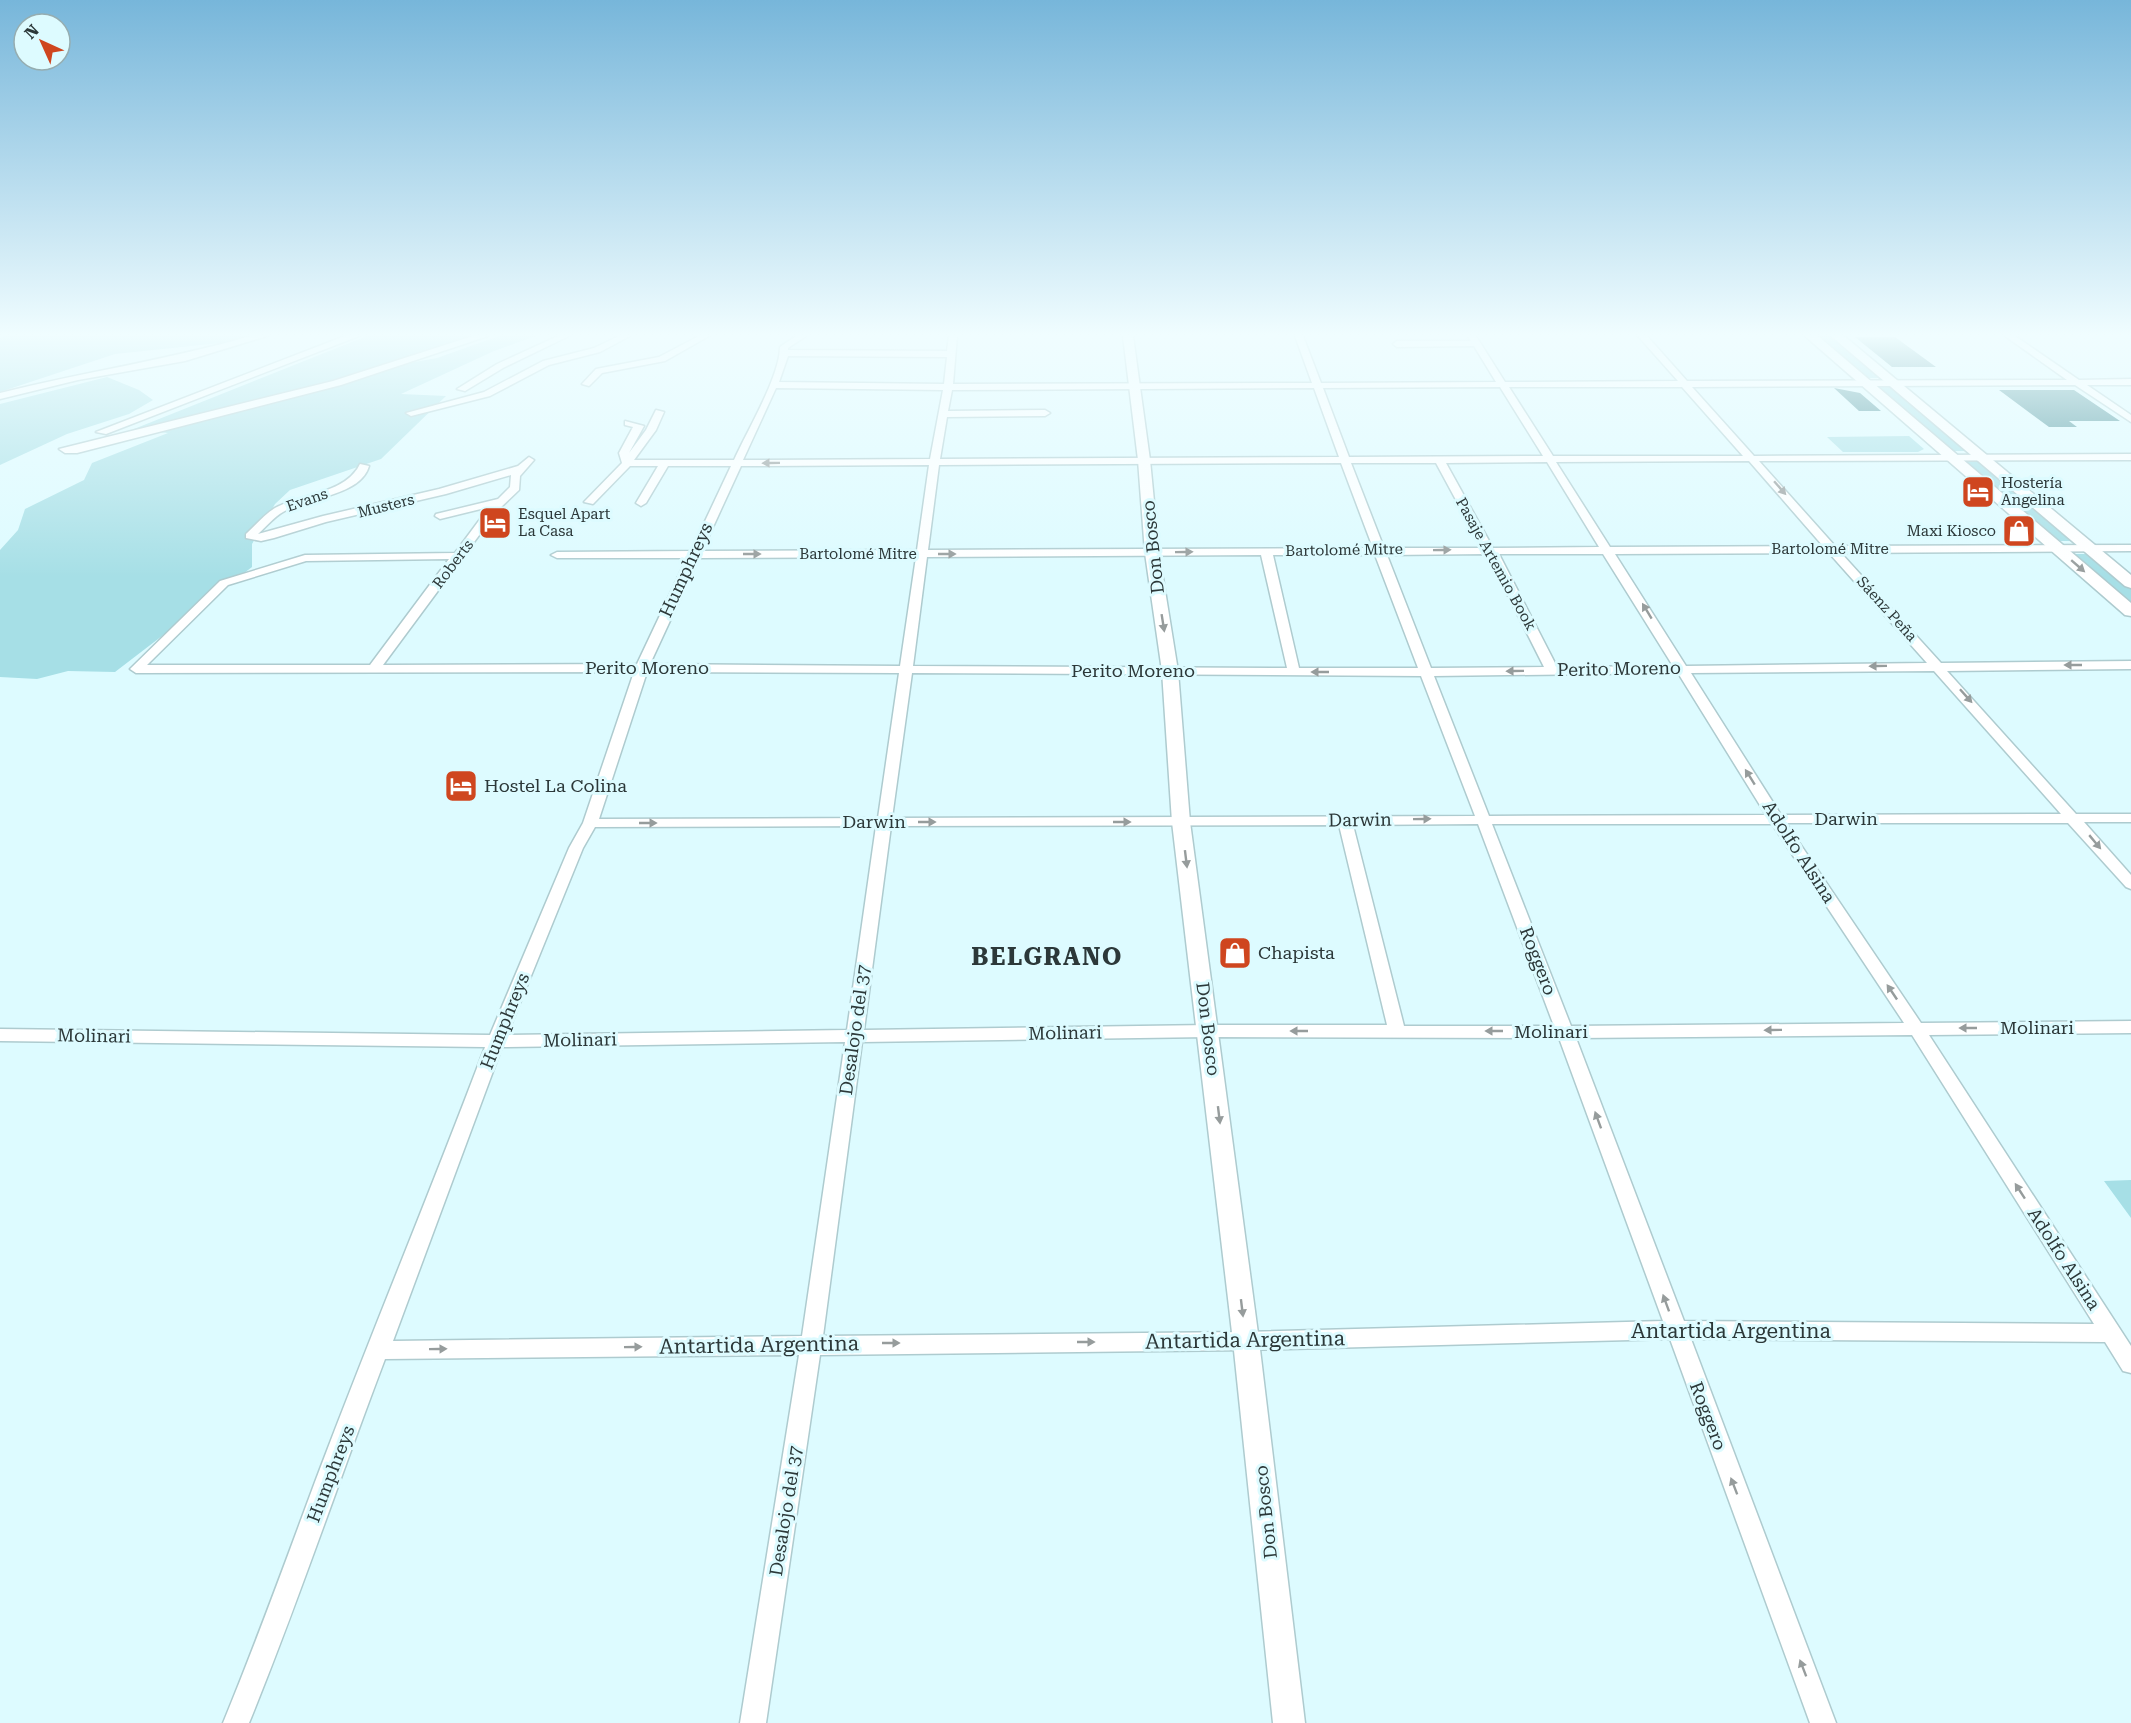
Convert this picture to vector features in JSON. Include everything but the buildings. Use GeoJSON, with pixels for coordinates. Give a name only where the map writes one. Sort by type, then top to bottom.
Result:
{"type":"FeatureCollection","features":[{"type":"Feature","properties":{"kind":"main road"},"geometry":{"type":"LineString","coordinates":[[1904,416],[2131,611]]}},
{"type":"Feature","properties":{"kind":"main road"},"geometry":{"type":"LineString","coordinates":[[1934,416],[2131,583]]}},
{"type":"Feature","properties":{"kind":"street"},"geometry":{"type":"LineString","coordinates":[[142,416],[65,449],[77,449],[205,416]]}},
{"type":"Feature","properties":{"kind":"street"},"geometry":{"type":"LineString","coordinates":[[589,502],[627,462],[651,430],[657,416]]}},
{"type":"Feature","properties":{"kind":"street","name":"Humphreys"},"geometry":{"type":"LineString","coordinates":[[236,1723],[275,1628],[327,1481],[380,1350],[496,1041],[576,848],[590,823],[642,668],[758,416]]}},
{"type":"Feature","properties":{"kind":"street","name":"Desalojo del 37"},"geometry":{"type":"LineString","coordinates":[[753,1723],[812,1344],[943,416]]}},
{"type":"Feature","properties":{"kind":"street","name":"Don Bosco"},"geometry":{"type":"LineString","coordinates":[[1138,416],[1152,553],[1170,671],[1181,822],[1209,1031],[1289,1723]]}},
{"type":"Feature","properties":{"kind":"street","name":"Roggero"},"geometry":{"type":"LineString","coordinates":[[1328,416],[1566,1032],[1823,1723]]}},
{"type":"Feature","properties":{"kind":"street","name":"Adolfo Alsina"},"geometry":{"type":"LineString","coordinates":[[1523,416],[1609,549],[1776,819],[1916,1028],[2131,1364]]}},
{"type":"Feature","properties":{"kind":"street","name":"Sáenz Peña"},"geometry":{"type":"LineString","coordinates":[[1715,416],[2076,819],[2131,884]]}},
{"type":"Feature","properties":{"kind":"street"},"geometry":{"type":"LineString","coordinates":[[627,462],[624,453],[639,426],[628,423]]}},
{"type":"Feature","properties":{"kind":"street"},"geometry":{"type":"LineString","coordinates":[[627,462],[2131,457]]}},
{"type":"Feature","properties":{"kind":"street","name":"Pasaje Artemio Book"},"geometry":{"type":"LineString","coordinates":[[1439,459],[1498,561],[1552,670]]}},
{"type":"Feature","properties":{"kind":"street"},"geometry":{"type":"LineString","coordinates":[[641,503],[665,463]]}},
{"type":"Feature","properties":{"kind":"street","name":"Roberts"},"geometry":{"type":"LineString","coordinates":[[373,669],[502,501],[515,488],[514,480],[526,464]]}},
{"type":"Feature","properties":{"kind":"street","name":"Musters"},"geometry":{"type":"LineString","coordinates":[[250,536],[261,538],[323,519],[442,492],[526,464]]}},
{"type":"Feature","properties":{"kind":"street","name":"Evans"},"geometry":{"type":"LineString","coordinates":[[250,536],[280,509],[332,492],[362,473],[364,466]]}},
{"type":"Feature","properties":{"kind":"street"},"geometry":{"type":"LineString","coordinates":[[436,503],[514,480]]}},
{"type":"Feature","properties":{"kind":"street"},"geometry":{"type":"LineString","coordinates":[[440,516],[502,501]]}},
{"type":"Feature","properties":{"kind":"street","name":"Bartolomé Mitre"},"geometry":{"type":"LineString","coordinates":[[557,555],[1152,553],[1489,549],[2131,548]]}},
{"type":"Feature","properties":{"kind":"street"},"geometry":{"type":"LineString","coordinates":[[1266,551],[1294,671]]}},
{"type":"Feature","properties":{"kind":"street","name":"Perito Moreno"},"geometry":{"type":"LineString","coordinates":[[460,555],[305,558],[224,583],[136,669],[642,668],[1428,672],[1938,665],[2131,665]]}},
{"type":"Feature","properties":{"kind":"street","name":"Darwin"},"geometry":{"type":"LineString","coordinates":[[590,823],[2131,818]]}},
{"type":"Feature","properties":{"kind":"street"},"geometry":{"type":"LineString","coordinates":[[1345,820],[1397,1031]]}},
{"type":"Feature","properties":{"kind":"street","name":"Molinari"},"geometry":{"type":"LineString","coordinates":[[0,1035],[496,1041],[1209,1031],[1566,1032],[2131,1028]]}},
{"type":"Feature","properties":{"kind":"street","name":"Antartida Argentina"},"geometry":{"type":"LineString","coordinates":[[380,1350],[1246,1341],[1676,1330],[2111,1333]]}},
{"type":"Feature","properties":{"kind":"shaded area"},"geometry":{"type":"Polygon","coordinates":[[[0,416],[122,416],[67,434],[0,465],[0,416]]]}},
{"type":"Feature","properties":{"kind":"shaded area"},"geometry":{"type":"Polygon","coordinates":[[[166,416],[425,416],[381,459],[290,490],[275,504],[252,544],[252,567],[115,672],[68,671],[37,679],[0,677],[0,550],[18,530],[25,509],[84,480],[92,463],[168,433],[134,429],[166,416]]]}},
{"type":"Feature","properties":{"kind":"shaded area"},"geometry":{"type":"Polygon","coordinates":[[[1909,416],[1928,416],[1969,451],[1950,451],[1909,416]]]}},
{"type":"Feature","properties":{"kind":"shaded area"},"geometry":{"type":"Polygon","coordinates":[[[1909,436],[1924,449],[1918,452],[1843,452],[1827,437],[1909,436]]]}},
{"type":"Feature","properties":{"kind":"shaded area"},"geometry":{"type":"Polygon","coordinates":[[[1963,462],[1983,462],[2077,541],[2056,541],[1963,462]]]}},
{"type":"Feature","properties":{"kind":"shaded area"},"geometry":{"type":"Polygon","coordinates":[[[2069,554],[2091,554],[2131,587],[2131,606],[2069,554]]]}},
{"type":"Feature","properties":{"kind":"shaded area"},"geometry":{"type":"Polygon","coordinates":[[[2131,1180],[2131,1218],[2104,1181],[2131,1180]]]}},
{"type":"Feature","properties":{"kind":"place","name":"Hostería Angelina"},"geometry":{"type":"Point","coordinates":[1978,492]}},
{"type":"Feature","properties":{"kind":"place","name":"Esquel Apart La Casa"},"geometry":{"type":"Point","coordinates":[495,523]}},
{"type":"Feature","properties":{"kind":"place","name":"Maxi Kiosco"},"geometry":{"type":"Point","coordinates":[2019,531]}},
{"type":"Feature","properties":{"kind":"place","name":"Hostel La Colina"},"geometry":{"type":"Point","coordinates":[461,786]}},
{"type":"Feature","properties":{"kind":"place","name":"Chapista"},"geometry":{"type":"Point","coordinates":[1235,953]}},
{"type":"Feature","properties":{"kind":"district","name":"BELGRANO"},"geometry":{"type":"Point","coordinates":[1047,957]}}]}
